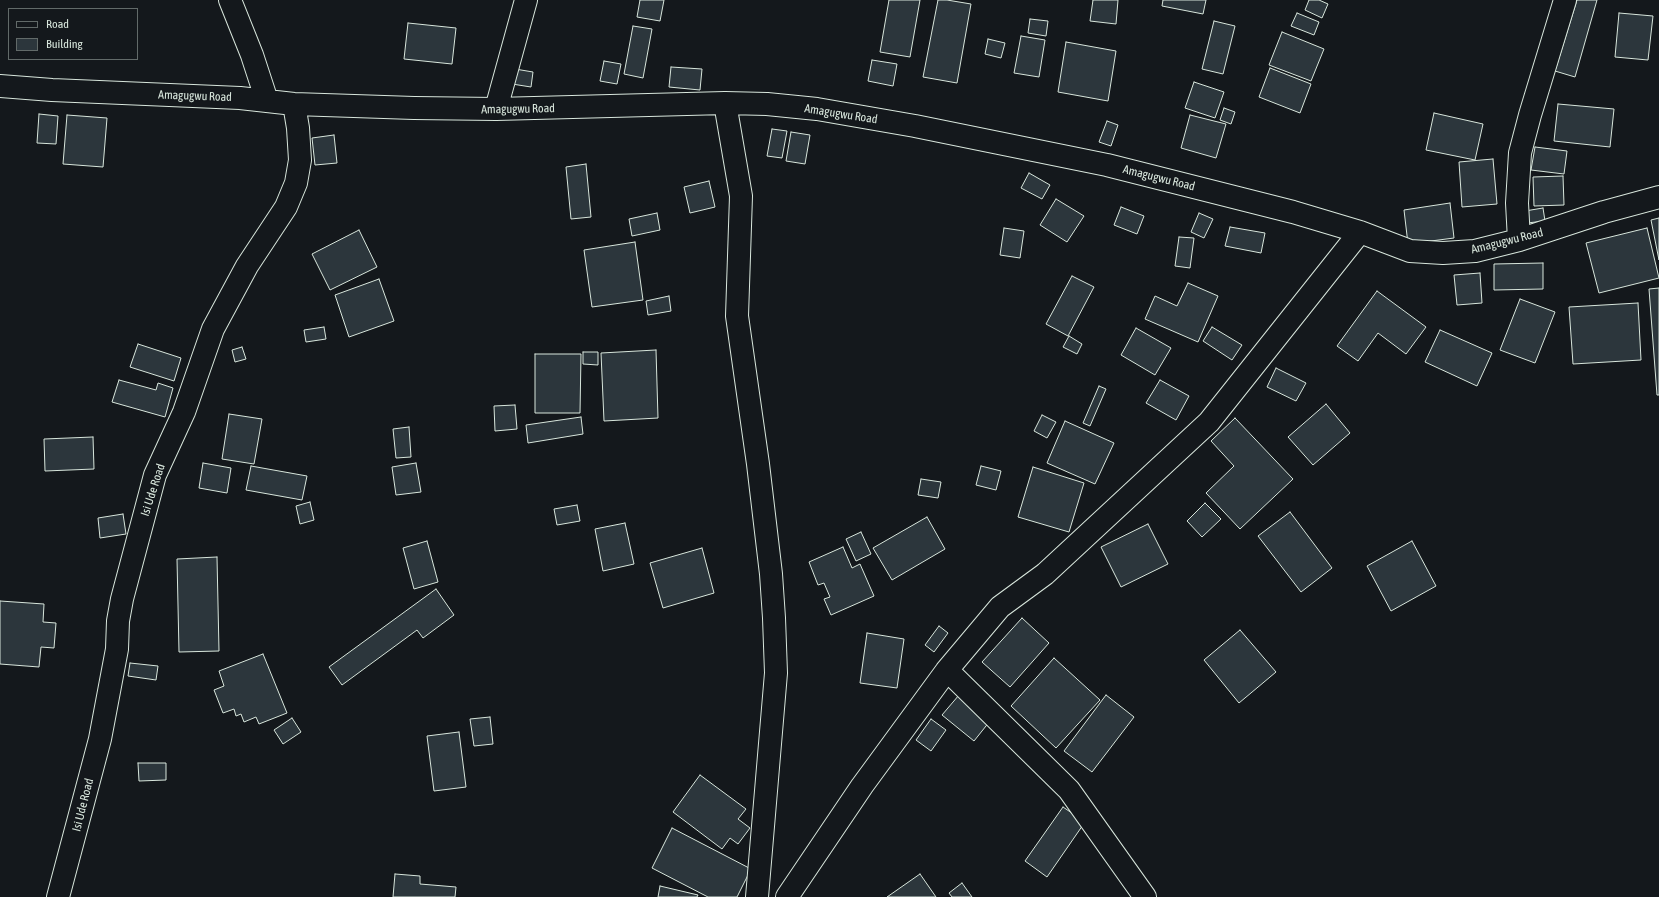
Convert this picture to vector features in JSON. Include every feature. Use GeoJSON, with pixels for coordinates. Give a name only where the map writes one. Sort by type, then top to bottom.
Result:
{"type":"FeatureCollection","features":[{"type":"Feature","properties":{"kind":"street"},"geometry":{"type":"LineString","coordinates":[[230,0],[252,55],[266,101]]}},
{"type":"Feature","properties":{"kind":"street"},"geometry":{"type":"LineString","coordinates":[[496,110],[526,0]]}},
{"type":"Feature","properties":{"kind":"street"},"geometry":{"type":"LineString","coordinates":[[1519,240],[1517,203],[1520,154],[1530,115],[1565,0]]}},
{"type":"Feature","properties":{"kind":"street","name":"Amagugwu Road"},"geometry":{"type":"LineString","coordinates":[[0,86],[52,90],[240,98],[294,104],[496,110],[725,103],[766,104],[817,109],[915,126],[1099,163],[1293,212],[1360,232],[1410,251],[1443,253],[1475,251],[1519,240],[1604,212],[1659,197]]}},
{"type":"Feature","properties":{"kind":"street"},"geometry":{"type":"LineString","coordinates":[[725,103],[741,196],[737,316],[771,574],[774,618],[776,673],[757,897]]}},
{"type":"Feature","properties":{"kind":"street","name":"Isi Ude Road"},"geometry":{"type":"LineString","coordinates":[[58,897],[100,738],[117,649],[118,621],[122,599],[155,475],[184,412],[213,329],[247,266],[286,207],[296,183],[300,160],[298,128],[294,104]]}},
{"type":"Feature","properties":{"kind":"street"},"geometry":{"type":"LineString","coordinates":[[787,897],[862,786],[947,670],[1000,607],[1045,574],[1209,422],[1360,232]]}},
{"type":"Feature","properties":{"kind":"street"},"geometry":{"type":"LineString","coordinates":[[947,670],[1069,790],[1145,897]]}},
{"type":"Feature","properties":{"kind":"building"},"geometry":{"type":"Polygon","coordinates":[[[640,0],[664,0],[660,21],[637,17],[640,0]]]}},
{"type":"Feature","properties":{"kind":"building"},"geometry":{"type":"Polygon","coordinates":[[[889,0],[920,0],[910,57],[880,52],[889,0]]]}},
{"type":"Feature","properties":{"kind":"building"},"geometry":{"type":"Polygon","coordinates":[[[938,0],[971,4],[957,83],[923,77],[938,0]]]}},
{"type":"Feature","properties":{"kind":"building"},"geometry":{"type":"Polygon","coordinates":[[[1093,0],[1118,0],[1116,24],[1090,21],[1093,0]]]}},
{"type":"Feature","properties":{"kind":"building"},"geometry":{"type":"Polygon","coordinates":[[[1163,0],[1206,0],[1203,14],[1162,6],[1163,0]]]}},
{"type":"Feature","properties":{"kind":"building"},"geometry":{"type":"Polygon","coordinates":[[[1309,0],[1319,0],[1328,4],[1322,18],[1305,10],[1309,0]]]}},
{"type":"Feature","properties":{"kind":"building"},"geometry":{"type":"Polygon","coordinates":[[[1577,0],[1597,0],[1575,77],[1555,71],[1577,0]]]}},
{"type":"Feature","properties":{"kind":"building"},"geometry":{"type":"Polygon","coordinates":[[[1297,13],[1319,22],[1314,35],[1291,26],[1297,13]]]}},
{"type":"Feature","properties":{"kind":"building"},"geometry":{"type":"Polygon","coordinates":[[[1619,13],[1653,16],[1648,60],[1615,57],[1619,13]]]}},
{"type":"Feature","properties":{"kind":"building"},"geometry":{"type":"Polygon","coordinates":[[[1030,19],[1048,21],[1046,36],[1028,33],[1030,19]]]}},
{"type":"Feature","properties":{"kind":"building"},"geometry":{"type":"Polygon","coordinates":[[[1214,21],[1235,26],[1223,74],[1202,69],[1214,21]]]}},
{"type":"Feature","properties":{"kind":"building"},"geometry":{"type":"Polygon","coordinates":[[[408,23],[456,28],[452,64],[404,59],[408,23]]]}},
{"type":"Feature","properties":{"kind":"building"},"geometry":{"type":"Polygon","coordinates":[[[633,26],[652,29],[643,78],[624,74],[633,26]]]}},
{"type":"Feature","properties":{"kind":"building"},"geometry":{"type":"Polygon","coordinates":[[[1282,32],[1324,49],[1311,81],[1269,65],[1282,32]]]}},
{"type":"Feature","properties":{"kind":"building"},"geometry":{"type":"Polygon","coordinates":[[[1021,36],[1045,40],[1039,77],[1014,73],[1021,36]]]}},
{"type":"Feature","properties":{"kind":"building"},"geometry":{"type":"Polygon","coordinates":[[[988,39],[1005,43],[1001,58],[985,54],[988,39]]]}},
{"type":"Feature","properties":{"kind":"building"},"geometry":{"type":"Polygon","coordinates":[[[1066,42],[1116,51],[1108,101],[1058,92],[1066,42]]]}},
{"type":"Feature","properties":{"kind":"building"},"geometry":{"type":"Polygon","coordinates":[[[872,60],[897,64],[893,86],[868,81],[872,60]]]}},
{"type":"Feature","properties":{"kind":"building"},"geometry":{"type":"Polygon","coordinates":[[[604,61],[621,64],[617,84],[600,81],[604,61]]]}},
{"type":"Feature","properties":{"kind":"building"},"geometry":{"type":"Polygon","coordinates":[[[671,67],[702,69],[700,90],[669,87],[671,67]]]}},
{"type":"Feature","properties":{"kind":"building"},"geometry":{"type":"Polygon","coordinates":[[[1270,68],[1311,84],[1300,113],[1259,97],[1270,68]]]}},
{"type":"Feature","properties":{"kind":"building"},"geometry":{"type":"Polygon","coordinates":[[[515,69],[533,72],[531,87],[512,84],[515,69]]]}},
{"type":"Feature","properties":{"kind":"building"},"geometry":{"type":"Polygon","coordinates":[[[1194,82],[1224,92],[1215,118],[1185,108],[1194,82]]]}},
{"type":"Feature","properties":{"kind":"building"},"geometry":{"type":"Polygon","coordinates":[[[1558,104],[1614,109],[1610,147],[1554,141],[1558,104]]]}},
{"type":"Feature","properties":{"kind":"building"},"geometry":{"type":"Polygon","coordinates":[[[1224,108],[1235,112],[1231,124],[1220,120],[1224,108]]]}},
{"type":"Feature","properties":{"kind":"building"},"geometry":{"type":"Polygon","coordinates":[[[1434,113],[1483,124],[1475,160],[1426,150],[1434,113]]]}},
{"type":"Feature","properties":{"kind":"building"},"geometry":{"type":"Polygon","coordinates":[[[39,114],[58,116],[56,144],[37,143],[39,114]]]}},
{"type":"Feature","properties":{"kind":"building"},"geometry":{"type":"Polygon","coordinates":[[[67,115],[107,118],[103,167],[63,164],[67,115]]]}},
{"type":"Feature","properties":{"kind":"building"},"geometry":{"type":"Polygon","coordinates":[[[1190,115],[1226,124],[1216,158],[1181,148],[1190,115]]]}},
{"type":"Feature","properties":{"kind":"building"},"geometry":{"type":"Polygon","coordinates":[[[1107,121],[1118,125],[1111,146],[1099,142],[1107,121]]]}},
{"type":"Feature","properties":{"kind":"building"},"geometry":{"type":"Polygon","coordinates":[[[772,129],[787,131],[782,158],[767,156],[772,129]]]}},
{"type":"Feature","properties":{"kind":"building"},"geometry":{"type":"Polygon","coordinates":[[[791,132],[810,135],[805,164],[786,161],[791,132]]]}},
{"type":"Feature","properties":{"kind":"building"},"geometry":{"type":"Polygon","coordinates":[[[334,135],[337,163],[315,165],[312,138],[334,135]]]}},
{"type":"Feature","properties":{"kind":"building"},"geometry":{"type":"Polygon","coordinates":[[[1535,147],[1567,151],[1564,174],[1531,170],[1535,147]]]}},
{"type":"Feature","properties":{"kind":"building"},"geometry":{"type":"Polygon","coordinates":[[[1493,159],[1497,204],[1462,207],[1459,162],[1493,159]]]}},
{"type":"Feature","properties":{"kind":"building"},"geometry":{"type":"Polygon","coordinates":[[[586,164],[591,217],[571,219],[566,167],[586,164]]]}},
{"type":"Feature","properties":{"kind":"building"},"geometry":{"type":"Polygon","coordinates":[[[1029,173],[1050,185],[1042,199],[1021,188],[1029,173]]]}},
{"type":"Feature","properties":{"kind":"building"},"geometry":{"type":"Polygon","coordinates":[[[1563,176],[1564,205],[1534,206],[1533,177],[1563,176]]]}},
{"type":"Feature","properties":{"kind":"building"},"geometry":{"type":"Polygon","coordinates":[[[709,181],[715,207],[690,213],[684,187],[709,181]]]}},
{"type":"Feature","properties":{"kind":"building"},"geometry":{"type":"Polygon","coordinates":[[[1056,199],[1084,216],[1067,242],[1040,225],[1056,199]]]}},
{"type":"Feature","properties":{"kind":"building"},"geometry":{"type":"Polygon","coordinates":[[[1450,203],[1454,238],[1408,244],[1404,210],[1450,203]]]}},
{"type":"Feature","properties":{"kind":"building"},"geometry":{"type":"Polygon","coordinates":[[[1121,207],[1144,216],[1137,234],[1114,225],[1121,207]]]}},
{"type":"Feature","properties":{"kind":"building"},"geometry":{"type":"Polygon","coordinates":[[[1543,208],[1545,221],[1527,223],[1525,211],[1543,208]]]}},
{"type":"Feature","properties":{"kind":"building"},"geometry":{"type":"Polygon","coordinates":[[[657,213],[660,230],[632,236],[629,219],[657,213]]]}},
{"type":"Feature","properties":{"kind":"building"},"geometry":{"type":"Polygon","coordinates":[[[1199,213],[1213,219],[1204,238],[1191,232],[1199,213]]]}},
{"type":"Feature","properties":{"kind":"building"},"geometry":{"type":"Polygon","coordinates":[[[1659,218],[1659,260],[1651,220],[1659,218]]]}},
{"type":"Feature","properties":{"kind":"building"},"geometry":{"type":"Polygon","coordinates":[[[1230,227],[1265,233],[1261,253],[1225,246],[1230,227]]]}},
{"type":"Feature","properties":{"kind":"building"},"geometry":{"type":"Polygon","coordinates":[[[1004,228],[1024,231],[1020,258],[1000,255],[1004,228]]]}},
{"type":"Feature","properties":{"kind":"building"},"geometry":{"type":"Polygon","coordinates":[[[1647,228],[1659,278],[1599,293],[1586,243],[1647,228]]]}},
{"type":"Feature","properties":{"kind":"building"},"geometry":{"type":"Polygon","coordinates":[[[359,230],[377,267],[330,290],[312,254],[359,230]]]}},
{"type":"Feature","properties":{"kind":"building"},"geometry":{"type":"Polygon","coordinates":[[[1179,237],[1194,238],[1190,268],[1175,266],[1179,237]]]}},
{"type":"Feature","properties":{"kind":"building"},"geometry":{"type":"Polygon","coordinates":[[[635,242],[643,300],[592,307],[584,250],[635,242]]]}},
{"type":"Feature","properties":{"kind":"building"},"geometry":{"type":"Polygon","coordinates":[[[1543,263],[1543,289],[1494,290],[1494,264],[1543,263]]]}},
{"type":"Feature","properties":{"kind":"building"},"geometry":{"type":"Polygon","coordinates":[[[1480,273],[1482,303],[1457,305],[1454,275],[1480,273]]]}},
{"type":"Feature","properties":{"kind":"building"},"geometry":{"type":"Polygon","coordinates":[[[1072,276],[1094,287],[1068,336],[1046,324],[1072,276]]]}},
{"type":"Feature","properties":{"kind":"building"},"geometry":{"type":"Polygon","coordinates":[[[379,279],[394,321],[349,337],[335,295],[379,279]]]}},
{"type":"Feature","properties":{"kind":"building"},"geometry":{"type":"Polygon","coordinates":[[[1188,283],[1218,296],[1198,342],[1145,319],[1155,296],[1177,306],[1188,283]]]}},
{"type":"Feature","properties":{"kind":"building"},"geometry":{"type":"Polygon","coordinates":[[[1659,288],[1659,395],[1657,395],[1649,289],[1659,288]]]}},
{"type":"Feature","properties":{"kind":"building"},"geometry":{"type":"Polygon","coordinates":[[[1377,291],[1426,327],[1406,354],[1378,333],[1358,361],[1337,346],[1377,291]]]}},
{"type":"Feature","properties":{"kind":"building"},"geometry":{"type":"Polygon","coordinates":[[[669,296],[671,311],[648,315],[646,301],[669,296]]]}},
{"type":"Feature","properties":{"kind":"building"},"geometry":{"type":"Polygon","coordinates":[[[1520,299],[1555,312],[1535,363],[1500,350],[1520,299]]]}},
{"type":"Feature","properties":{"kind":"building"},"geometry":{"type":"Polygon","coordinates":[[[1638,303],[1641,360],[1573,364],[1569,307],[1638,303]]]}},
{"type":"Feature","properties":{"kind":"building"},"geometry":{"type":"Polygon","coordinates":[[[324,327],[326,339],[306,342],[304,330],[324,327]]]}},
{"type":"Feature","properties":{"kind":"building"},"geometry":{"type":"Polygon","coordinates":[[[1212,327],[1242,345],[1232,360],[1203,341],[1212,327]]]}},
{"type":"Feature","properties":{"kind":"building"},"geometry":{"type":"Polygon","coordinates":[[[1136,328],[1171,348],[1155,375],[1121,355],[1136,328]]]}},
{"type":"Feature","properties":{"kind":"building"},"geometry":{"type":"Polygon","coordinates":[[[1440,330],[1492,353],[1477,386],[1425,362],[1440,330]]]}},
{"type":"Feature","properties":{"kind":"building"},"geometry":{"type":"Polygon","coordinates":[[[1069,336],[1082,344],[1077,354],[1063,347],[1069,336]]]}},
{"type":"Feature","properties":{"kind":"building"},"geometry":{"type":"Polygon","coordinates":[[[138,344],[181,358],[174,381],[130,367],[138,344]]]}},
{"type":"Feature","properties":{"kind":"building"},"geometry":{"type":"Polygon","coordinates":[[[242,347],[246,359],[235,362],[232,350],[242,347]]]}},
{"type":"Feature","properties":{"kind":"building"},"geometry":{"type":"Polygon","coordinates":[[[656,350],[658,418],[604,421],[601,353],[656,350]]]}},
{"type":"Feature","properties":{"kind":"building"},"geometry":{"type":"Polygon","coordinates":[[[583,352],[598,352],[598,365],[583,364],[583,352]]]}},
{"type":"Feature","properties":{"kind":"building"},"geometry":{"type":"Polygon","coordinates":[[[535,354],[581,354],[580,413],[535,413],[535,354]]]}},
{"type":"Feature","properties":{"kind":"building"},"geometry":{"type":"Polygon","coordinates":[[[1276,368],[1306,383],[1296,401],[1267,387],[1276,368]]]}},
{"type":"Feature","properties":{"kind":"building"},"geometry":{"type":"Polygon","coordinates":[[[119,380],[156,390],[158,383],[173,388],[165,417],[112,402],[119,380]]]}},
{"type":"Feature","properties":{"kind":"building"},"geometry":{"type":"Polygon","coordinates":[[[1160,380],[1189,396],[1176,420],[1146,403],[1160,380]]]}},
{"type":"Feature","properties":{"kind":"building"},"geometry":{"type":"Polygon","coordinates":[[[1099,386],[1106,389],[1090,426],[1083,423],[1099,386]]]}},
{"type":"Feature","properties":{"kind":"building"},"geometry":{"type":"Polygon","coordinates":[[[1326,404],[1350,433],[1313,465],[1288,437],[1326,404]]]}},
{"type":"Feature","properties":{"kind":"building"},"geometry":{"type":"Polygon","coordinates":[[[515,405],[517,429],[495,431],[494,406],[515,405]]]}},
{"type":"Feature","properties":{"kind":"building"},"geometry":{"type":"Polygon","coordinates":[[[229,414],[262,419],[254,464],[222,459],[229,414]]]}},
{"type":"Feature","properties":{"kind":"building"},"geometry":{"type":"Polygon","coordinates":[[[1042,415],[1056,422],[1047,438],[1034,431],[1042,415]]]}},
{"type":"Feature","properties":{"kind":"building"},"geometry":{"type":"Polygon","coordinates":[[[581,417],[583,434],[528,443],[526,425],[581,417]]]}},
{"type":"Feature","properties":{"kind":"building"},"geometry":{"type":"Polygon","coordinates":[[[1235,418],[1293,479],[1240,529],[1206,493],[1234,466],[1211,441],[1235,418]]]}},
{"type":"Feature","properties":{"kind":"building"},"geometry":{"type":"Polygon","coordinates":[[[1065,421],[1114,443],[1095,484],[1047,463],[1065,421]]]}},
{"type":"Feature","properties":{"kind":"building"},"geometry":{"type":"Polygon","coordinates":[[[409,427],[411,457],[396,458],[393,429],[409,427]]]}},
{"type":"Feature","properties":{"kind":"building"},"geometry":{"type":"Polygon","coordinates":[[[93,437],[94,469],[45,471],[44,439],[93,437]]]}},
{"type":"Feature","properties":{"kind":"building"},"geometry":{"type":"Polygon","coordinates":[[[203,463],[231,468],[227,493],[199,488],[203,463]]]}},
{"type":"Feature","properties":{"kind":"building"},"geometry":{"type":"Polygon","coordinates":[[[416,463],[421,492],[396,495],[392,467],[416,463]]]}},
{"type":"Feature","properties":{"kind":"building"},"geometry":{"type":"Polygon","coordinates":[[[251,466],[307,476],[302,500],[246,490],[251,466]]]}},
{"type":"Feature","properties":{"kind":"building"},"geometry":{"type":"Polygon","coordinates":[[[981,466],[1001,471],[996,490],[976,485],[981,466]]]}},
{"type":"Feature","properties":{"kind":"building"},"geometry":{"type":"Polygon","coordinates":[[[1033,467],[1084,483],[1069,532],[1018,517],[1033,467]]]}},
{"type":"Feature","properties":{"kind":"building"},"geometry":{"type":"Polygon","coordinates":[[[921,479],[941,482],[938,498],[918,495],[921,479]]]}},
{"type":"Feature","properties":{"kind":"building"},"geometry":{"type":"Polygon","coordinates":[[[310,502],[314,520],[300,524],[296,506],[310,502]]]}},
{"type":"Feature","properties":{"kind":"building"},"geometry":{"type":"Polygon","coordinates":[[[1205,503],[1221,519],[1202,537],[1187,521],[1205,503]]]}},
{"type":"Feature","properties":{"kind":"building"},"geometry":{"type":"Polygon","coordinates":[[[577,505],[580,521],[557,525],[554,509],[577,505]]]}},
{"type":"Feature","properties":{"kind":"building"},"geometry":{"type":"Polygon","coordinates":[[[1290,512],[1332,568],[1301,592],[1258,536],[1290,512]]]}},
{"type":"Feature","properties":{"kind":"building"},"geometry":{"type":"Polygon","coordinates":[[[123,514],[126,534],[100,538],[98,518],[123,514]]]}},
{"type":"Feature","properties":{"kind":"building"},"geometry":{"type":"Polygon","coordinates":[[[927,517],[945,549],[892,580],[873,548],[927,517]]]}},
{"type":"Feature","properties":{"kind":"building"},"geometry":{"type":"Polygon","coordinates":[[[625,523],[634,564],[603,571],[595,529],[625,523]]]}},
{"type":"Feature","properties":{"kind":"building"},"geometry":{"type":"Polygon","coordinates":[[[1148,524],[1168,564],[1121,587],[1101,547],[1148,524]]]}},
{"type":"Feature","properties":{"kind":"building"},"geometry":{"type":"Polygon","coordinates":[[[861,532],[871,554],[856,561],[846,539],[861,532]]]}},
{"type":"Feature","properties":{"kind":"building"},"geometry":{"type":"Polygon","coordinates":[[[427,541],[438,582],[414,589],[403,548],[427,541]]]}},
{"type":"Feature","properties":{"kind":"building"},"geometry":{"type":"Polygon","coordinates":[[[1412,541],[1436,586],[1391,611],[1367,566],[1412,541]]]}},
{"type":"Feature","properties":{"kind":"building"},"geometry":{"type":"Polygon","coordinates":[[[843,547],[852,568],[860,564],[874,596],[831,615],[824,599],[830,597],[824,583],[818,585],[809,562],[843,547]]]}},
{"type":"Feature","properties":{"kind":"building"},"geometry":{"type":"Polygon","coordinates":[[[702,548],[714,593],[663,608],[650,563],[702,548]]]}},
{"type":"Feature","properties":{"kind":"building"},"geometry":{"type":"Polygon","coordinates":[[[217,557],[219,651],[179,652],[177,559],[217,557]]]}},
{"type":"Feature","properties":{"kind":"building"},"geometry":{"type":"Polygon","coordinates":[[[436,589],[454,615],[423,638],[417,630],[342,685],[329,667],[436,589]]]}},
{"type":"Feature","properties":{"kind":"building"},"geometry":{"type":"Polygon","coordinates":[[[0,601],[44,604],[43,622],[56,623],[54,648],[41,647],[39,667],[0,664],[0,601]]]}},
{"type":"Feature","properties":{"kind":"building"},"geometry":{"type":"Polygon","coordinates":[[[1022,618],[1049,643],[1010,687],[982,662],[1022,618]]]}},
{"type":"Feature","properties":{"kind":"building"},"geometry":{"type":"Polygon","coordinates":[[[939,626],[948,633],[934,652],[925,645],[939,626]]]}},
{"type":"Feature","properties":{"kind":"building"},"geometry":{"type":"Polygon","coordinates":[[[1240,630],[1276,672],[1239,703],[1204,660],[1240,630]]]}},
{"type":"Feature","properties":{"kind":"building"},"geometry":{"type":"Polygon","coordinates":[[[867,633],[904,639],[897,688],[860,683],[867,633]]]}},
{"type":"Feature","properties":{"kind":"building"},"geometry":{"type":"Polygon","coordinates":[[[263,654],[287,713],[259,724],[256,717],[244,722],[241,714],[236,716],[234,709],[223,713],[214,690],[224,686],[219,671],[263,654]]]}},
{"type":"Feature","properties":{"kind":"building"},"geometry":{"type":"Polygon","coordinates":[[[1054,658],[1100,700],[1056,748],[1011,706],[1054,658]]]}},
{"type":"Feature","properties":{"kind":"building"},"geometry":{"type":"Polygon","coordinates":[[[130,663],[158,666],[156,680],[128,676],[130,663]]]}},
{"type":"Feature","properties":{"kind":"building"},"geometry":{"type":"Polygon","coordinates":[[[959,695],[990,721],[974,741],[942,715],[959,695]]]}},
{"type":"Feature","properties":{"kind":"building"},"geometry":{"type":"Polygon","coordinates":[[[1106,695],[1134,717],[1092,772],[1064,751],[1106,695]]]}},
{"type":"Feature","properties":{"kind":"building"},"geometry":{"type":"Polygon","coordinates":[[[490,717],[493,744],[474,746],[470,719],[490,717]]]}},
{"type":"Feature","properties":{"kind":"building"},"geometry":{"type":"Polygon","coordinates":[[[292,718],[301,732],[283,744],[274,730],[292,718]]]}},
{"type":"Feature","properties":{"kind":"building"},"geometry":{"type":"Polygon","coordinates":[[[931,719],[946,730],[931,751],[916,740],[931,719]]]}},
{"type":"Feature","properties":{"kind":"building"},"geometry":{"type":"Polygon","coordinates":[[[459,732],[466,787],[434,791],[427,736],[459,732]]]}},
{"type":"Feature","properties":{"kind":"building"},"geometry":{"type":"Polygon","coordinates":[[[138,763],[166,763],[166,780],[139,781],[138,763]]]}},
{"type":"Feature","properties":{"kind":"building"},"geometry":{"type":"Polygon","coordinates":[[[700,775],[746,809],[738,819],[750,828],[738,844],[730,838],[722,849],[673,812],[700,775]]]}},
{"type":"Feature","properties":{"kind":"building"},"geometry":{"type":"Polygon","coordinates":[[[1063,807],[1085,822],[1047,877],[1025,861],[1063,807]]]}},
{"type":"Feature","properties":{"kind":"building"},"geometry":{"type":"Polygon","coordinates":[[[672,828],[751,869],[737,897],[708,897],[652,868],[672,828]]]}},
{"type":"Feature","properties":{"kind":"building"},"geometry":{"type":"Polygon","coordinates":[[[395,874],[420,876],[420,884],[456,887],[455,897],[393,897],[395,874]]]}},
{"type":"Feature","properties":{"kind":"building"},"geometry":{"type":"Polygon","coordinates":[[[920,874],[936,897],[887,897],[920,874]]]}},
{"type":"Feature","properties":{"kind":"building"},"geometry":{"type":"Polygon","coordinates":[[[962,883],[972,897],[952,897],[949,893],[962,883]]]}},
{"type":"Feature","properties":{"kind":"building"},"geometry":{"type":"Polygon","coordinates":[[[660,886],[698,895],[697,897],[658,897],[660,886]]]}}]}
